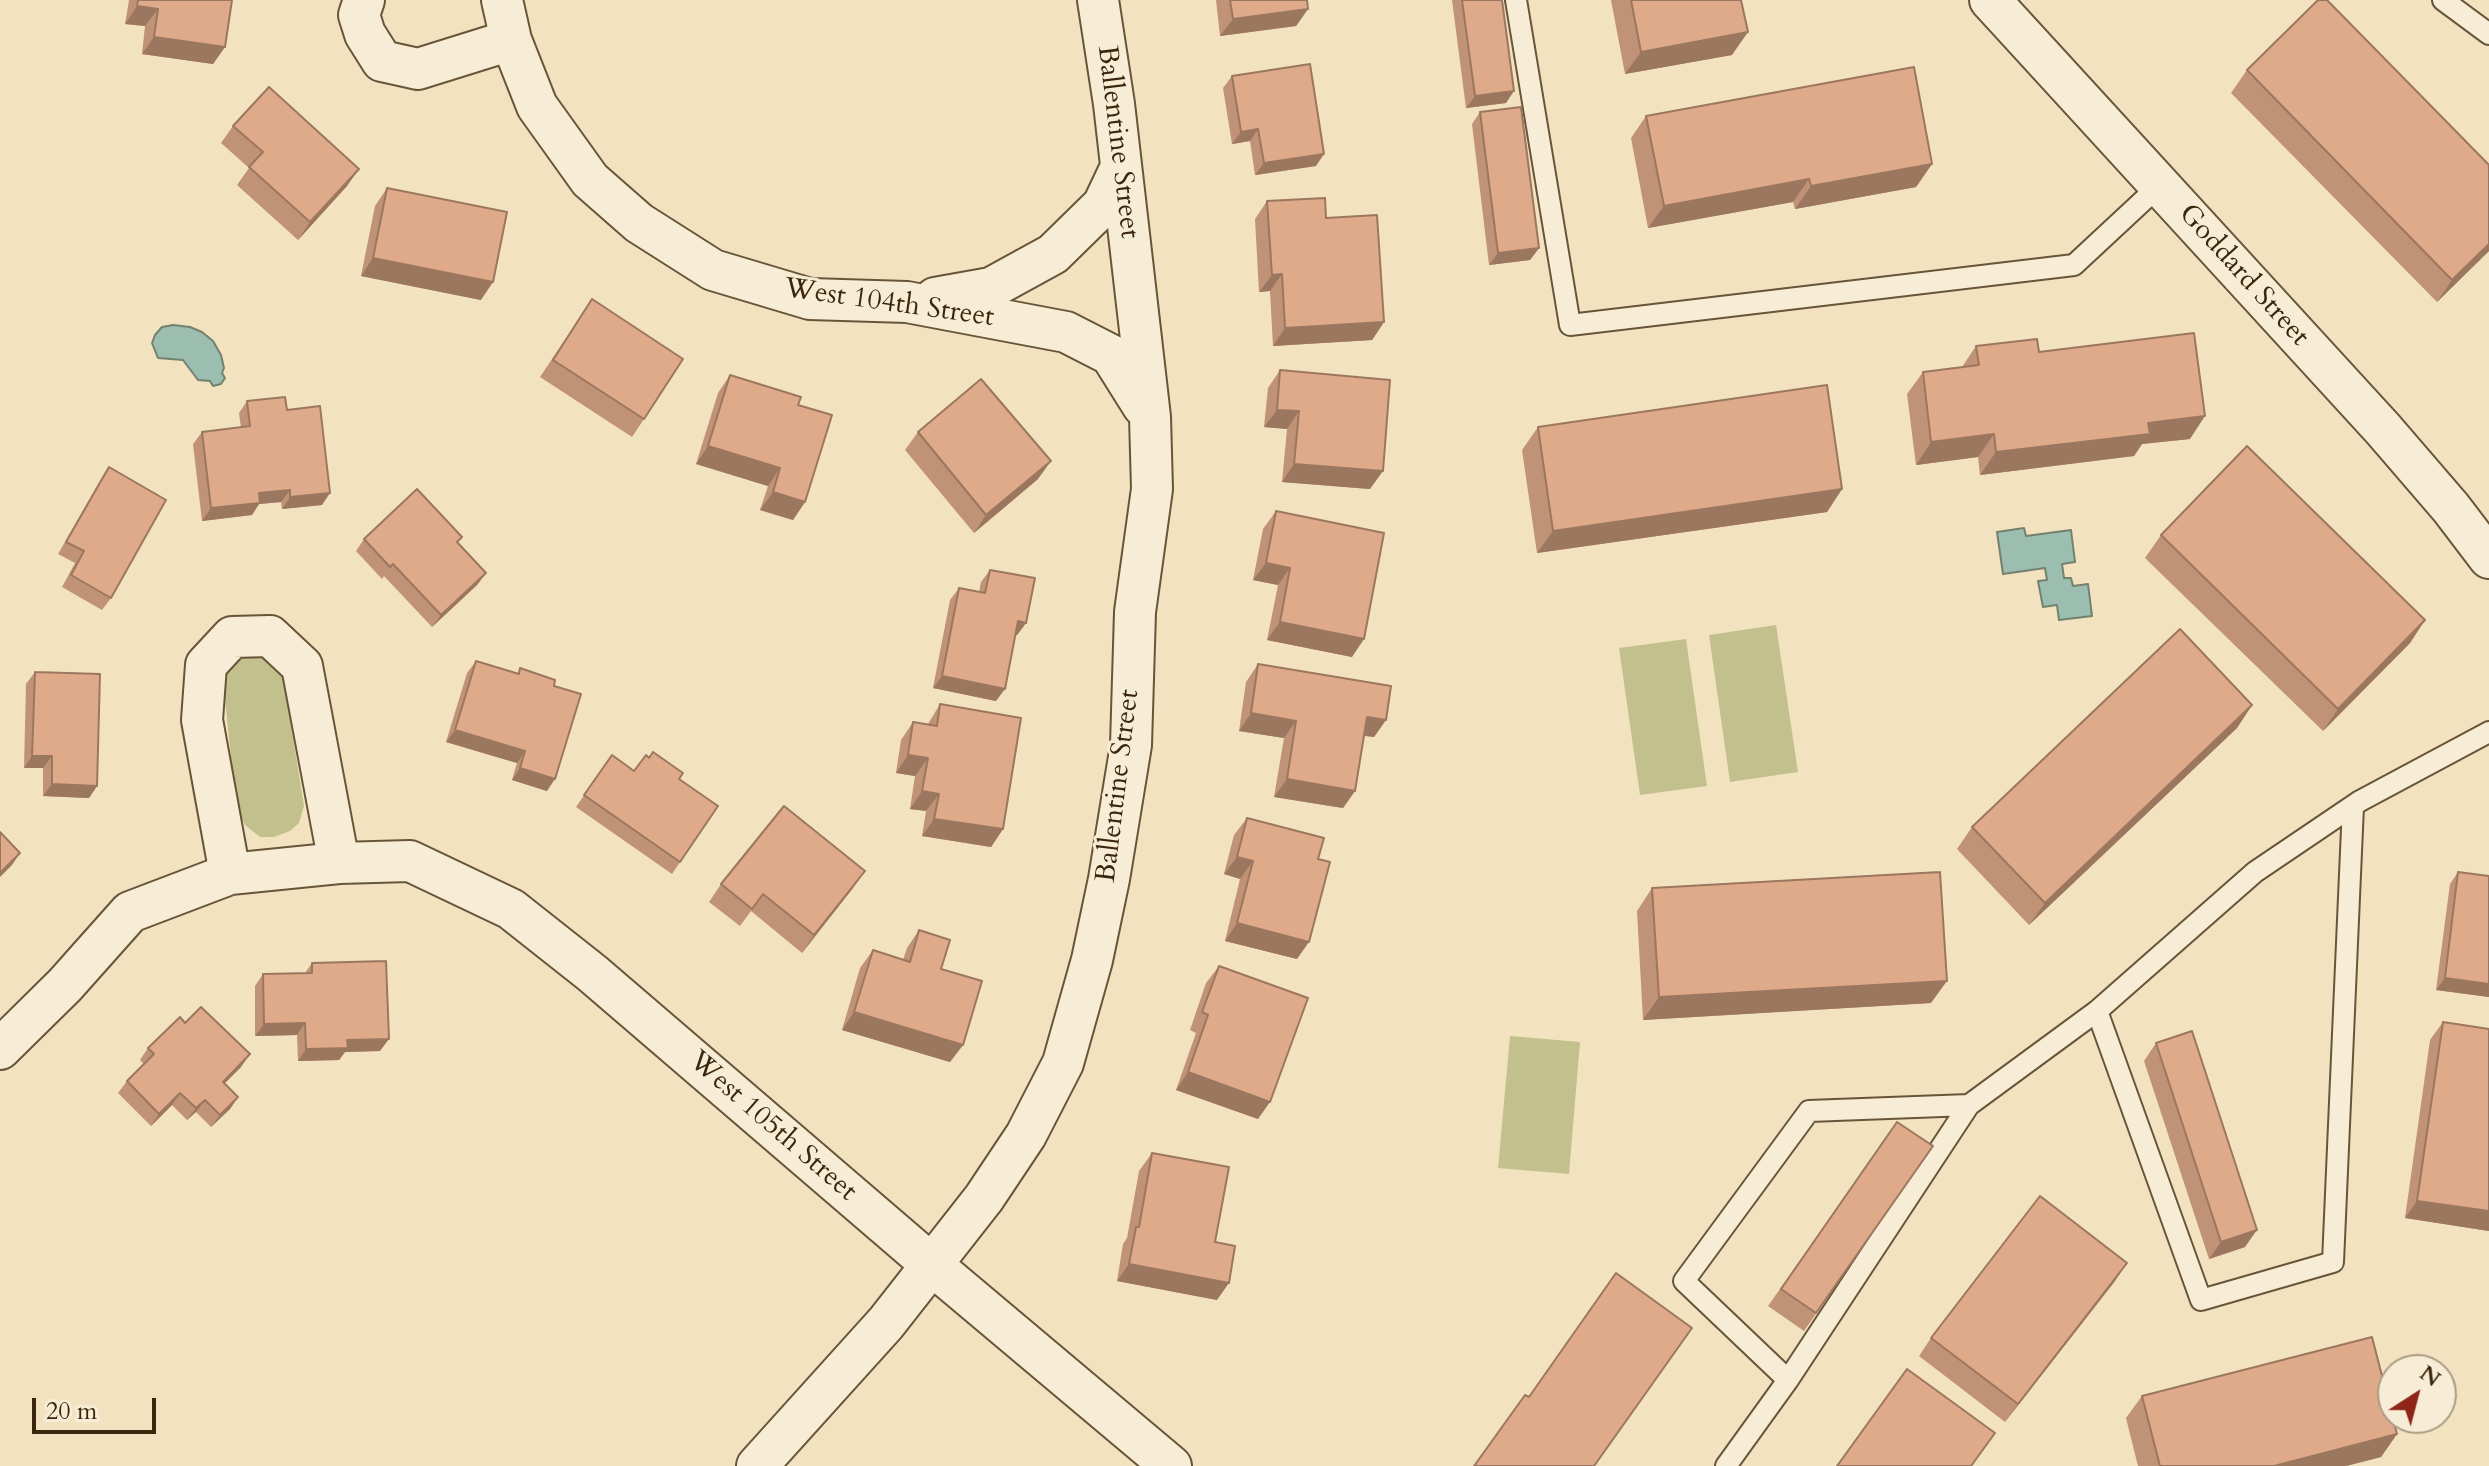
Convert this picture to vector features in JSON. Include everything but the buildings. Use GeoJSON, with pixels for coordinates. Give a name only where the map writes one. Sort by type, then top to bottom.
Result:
{"type":"FeatureCollection","features":[{"type":"Feature","properties":{"kind":"street"},"geometry":{"type":"LineString","coordinates":[[364,0],[359,15],[365,34],[382,61],[418,69],[511,40]]}},
{"type":"Feature","properties":{"kind":"street","name":"West 104th Street"},"geometry":{"type":"LineString","coordinates":[[502,0],[511,40],[537,106],[590,180],[639,223],[713,270],[810,299],[907,302],[1066,332],[1111,355],[1150,417]]}},
{"type":"Feature","properties":{"kind":"street","name":"Ballentine Street"},"geometry":{"type":"LineString","coordinates":[[757,1466],[886,1323],[984,1198],[1026,1135],[1063,1063],[1092,960],[1131,745],[1135,612],[1152,489],[1150,417],[1114,104],[1098,0]]}},
{"type":"Feature","properties":{"kind":"street","name":"Goddard Street"},"geometry":{"type":"LineString","coordinates":[[1990,0],[2383,429],[2489,558]]}},
{"type":"Feature","properties":{"kind":"street"},"geometry":{"type":"LineString","coordinates":[[907,302],[991,288],[1053,254],[1103,205],[1121,167]]}},
{"type":"Feature","properties":{"kind":"street"},"geometry":{"type":"LineString","coordinates":[[230,874],[202,720],[206,665],[232,637],[270,636],[302,666],[339,863]]}},
{"type":"Feature","properties":{"kind":"street","name":"West 105th Street"},"geometry":{"type":"LineString","coordinates":[[0,1049],[65,985],[130,912],[230,874],[339,863],[410,861],[511,909],[592,973],[1171,1466]]}},
{"type":"Feature","properties":{"kind":"lane"},"geometry":{"type":"LineString","coordinates":[[1516,0],[1570,325],[2074,265],[2160,185]]}},
{"type":"Feature","properties":{"kind":"lane"},"geometry":{"type":"LineString","coordinates":[[2443,0],[2489,34]]}},
{"type":"Feature","properties":{"kind":"lane"},"geometry":{"type":"LineString","coordinates":[[1726,1466],[1788,1380],[1969,1105],[2097,1011],[2255,872],[2353,806],[2489,732]]}},
{"type":"Feature","properties":{"kind":"lane"},"geometry":{"type":"LineString","coordinates":[[2097,1011],[2201,1300],[2333,1262],[2353,806]]}},
{"type":"Feature","properties":{"kind":"lane"},"geometry":{"type":"LineString","coordinates":[[1788,1380],[1684,1281],[1809,1111],[1969,1105]]}},
{"type":"Feature","properties":{"kind":"shaded area"},"geometry":{"type":"Polygon","coordinates":[[[162,327],[190,327],[213,341],[224,368],[222,373],[225,378],[221,384],[213,386],[210,381],[198,380],[183,360],[158,358],[152,343],[155,335],[162,327]]]}},
{"type":"Feature","properties":{"kind":"shaded area"},"geometry":{"type":"Polygon","coordinates":[[[2024,528],[2026,536],[2071,530],[2075,562],[2062,564],[2064,578],[2071,578],[2073,586],[2088,584],[2092,616],[2059,620],[2057,605],[2043,607],[2038,581],[2047,580],[2045,568],[2003,574],[1997,532],[2024,528]]]}},
{"type":"Feature","properties":{"kind":"shaded area"},"geometry":{"type":"Polygon","coordinates":[[[1776,625],[1798,772],[1730,782],[1709,635],[1776,625]]]}},
{"type":"Feature","properties":{"kind":"shaded area"},"geometry":{"type":"Polygon","coordinates":[[[1686,639],[1707,786],[1640,795],[1619,648],[1686,639]]]}},
{"type":"Feature","properties":{"kind":"shaded area"},"geometry":{"type":"Polygon","coordinates":[[[245,655],[266,657],[282,669],[304,806],[299,823],[290,831],[274,837],[260,837],[245,825],[236,806],[223,679],[226,668],[245,655]]]}},
{"type":"Feature","properties":{"kind":"shaded area"},"geometry":{"type":"Polygon","coordinates":[[[1510,1036],[1580,1042],[1569,1174],[1498,1168],[1510,1036]]]}}]}
